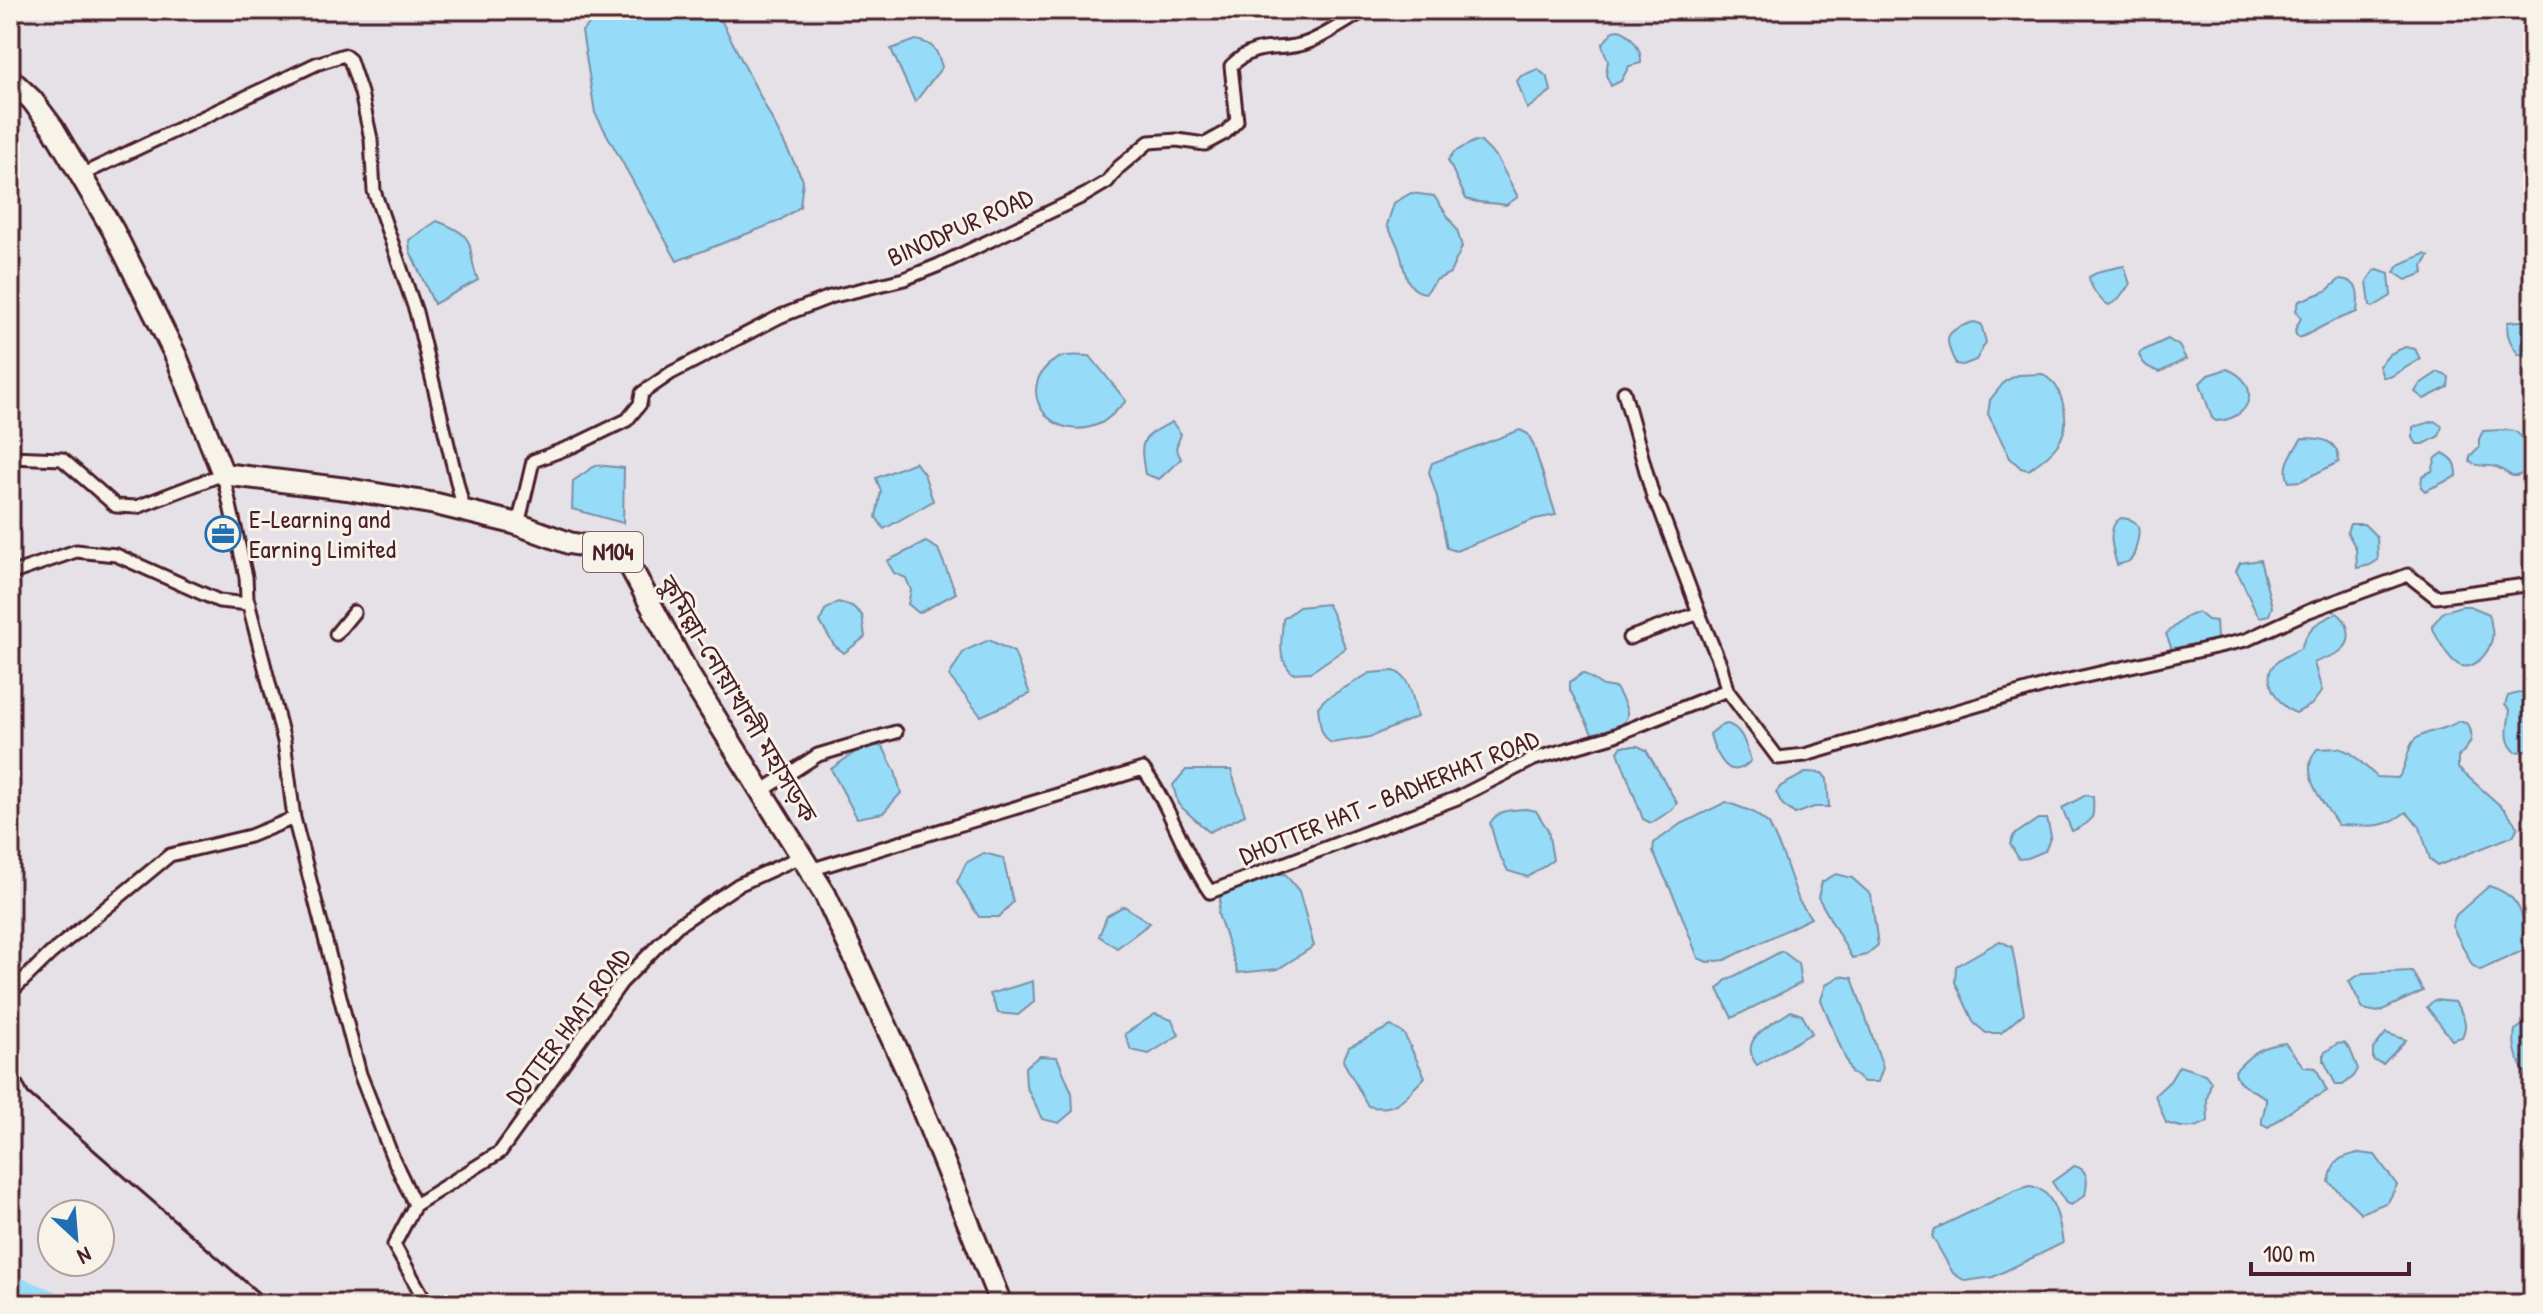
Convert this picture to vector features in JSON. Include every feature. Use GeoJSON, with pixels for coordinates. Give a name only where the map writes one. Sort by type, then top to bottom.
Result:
{"type":"FeatureCollection","features":[{"type":"Feature","properties":{"kind":"highway"},"geometry":{"type":"LineString","coordinates":[[10,79],[32,100],[53,128],[113,230],[176,356],[223,474]]}},
{"type":"Feature","properties":{"kind":"highway","name":"কুমিল্লা–নোয়াখালী মহাসড়ক"},"geometry":{"type":"LineString","coordinates":[[223,474],[347,489],[464,511],[620,555],[630,566],[687,672],[825,894],[880,1008],[1001,1304]]}},
{"type":"Feature","properties":{"kind":"street","name":"BINODPUR ROAD"},"geometry":{"type":"LineString","coordinates":[[518,525],[533,461],[627,420],[640,404],[642,393],[671,373],[781,316],[830,297],[904,279],[990,241],[1107,182],[1118,168],[1149,142],[1177,140],[1205,144],[1225,133],[1237,121],[1231,66],[1239,58],[1255,49],[1297,46],[1312,41],[1365,10]]}},
{"type":"Feature","properties":{"kind":"street"},"geometry":{"type":"LineString","coordinates":[[81,175],[316,64],[344,55],[350,60],[371,139],[374,191],[416,312],[464,511]]}},
{"type":"Feature","properties":{"kind":"street"},"geometry":{"type":"LineString","coordinates":[[1624,392],[1654,500],[1721,666],[1727,690],[1778,758],[1805,755],[2051,684],[2246,640],[2309,611],[2408,575],[2436,597],[2533,584]]}},
{"type":"Feature","properties":{"kind":"street"},"geometry":{"type":"LineString","coordinates":[[10,457],[62,459],[116,506],[150,504],[223,474],[246,577],[248,601],[284,741],[294,818],[360,1074],[415,1205],[394,1245],[427,1304]]}},
{"type":"Feature","properties":{"kind":"street"},"geometry":{"type":"LineString","coordinates":[[10,574],[76,551],[116,555],[219,601],[248,601]]}},
{"type":"Feature","properties":{"kind":"street"},"geometry":{"type":"LineString","coordinates":[[336,634],[354,612]]}},
{"type":"Feature","properties":{"kind":"street"},"geometry":{"type":"LineString","coordinates":[[1629,638],[1699,613]]}},
{"type":"Feature","properties":{"kind":"street","name":"DHOTTER HAT - BADHERHAT ROAD"},"geometry":{"type":"LineString","coordinates":[[806,863],[1143,769],[1155,786],[1199,877],[1210,892],[1457,798],[1534,759],[1610,737],[1727,690]]}},
{"type":"Feature","properties":{"kind":"street"},"geometry":{"type":"LineString","coordinates":[[762,791],[818,755],[896,732]]}},
{"type":"Feature","properties":{"kind":"street"},"geometry":{"type":"LineString","coordinates":[[10,993],[50,954],[170,855],[250,836],[294,818]]}},
{"type":"Feature","properties":{"kind":"street","name":"DOTTER HAAT ROAD"},"geometry":{"type":"LineString","coordinates":[[415,1205],[500,1152],[621,983],[677,926],[738,885],[806,863]]}},
{"type":"Feature","properties":{"kind":"water"},"geometry":{"type":"Polygon","coordinates":[[[604,10],[716,10],[803,180],[800,207],[777,222],[677,261],[595,113],[582,31],[604,10]]]}},
{"type":"Feature","properties":{"kind":"water"},"geometry":{"type":"Polygon","coordinates":[[[1619,30],[1635,43],[1641,63],[1629,66],[1621,81],[1611,86],[1606,75],[1608,61],[1602,45],[1613,31],[1619,30]]]}},
{"type":"Feature","properties":{"kind":"water"},"geometry":{"type":"Polygon","coordinates":[[[916,40],[934,49],[942,67],[915,102],[891,49],[916,40]]]}},
{"type":"Feature","properties":{"kind":"water"},"geometry":{"type":"Polygon","coordinates":[[[1538,69],[1548,78],[1551,91],[1527,109],[1517,81],[1538,69]]]}},
{"type":"Feature","properties":{"kind":"water"},"geometry":{"type":"Polygon","coordinates":[[[1475,141],[1481,142],[1497,158],[1518,197],[1506,205],[1466,199],[1448,160],[1454,152],[1475,141]]]}},
{"type":"Feature","properties":{"kind":"water"},"geometry":{"type":"Polygon","coordinates":[[[1411,193],[1434,196],[1457,230],[1462,247],[1450,273],[1436,280],[1426,293],[1409,283],[1398,247],[1387,225],[1394,203],[1411,193]]]}},
{"type":"Feature","properties":{"kind":"water"},"geometry":{"type":"Polygon","coordinates":[[[437,221],[466,238],[478,280],[434,304],[410,251],[409,240],[437,221]]]}},
{"type":"Feature","properties":{"kind":"water"},"geometry":{"type":"Polygon","coordinates":[[[2424,254],[2429,256],[2423,266],[2424,273],[2406,280],[2394,272],[2401,264],[2424,254]]]}},
{"type":"Feature","properties":{"kind":"water"},"geometry":{"type":"Polygon","coordinates":[[[2124,266],[2130,284],[2119,299],[2109,305],[2096,293],[2089,277],[2100,271],[2124,266]]]}},
{"type":"Feature","properties":{"kind":"water"},"geometry":{"type":"Polygon","coordinates":[[[2378,270],[2389,274],[2391,296],[2373,307],[2370,305],[2367,281],[2378,270]]]}},
{"type":"Feature","properties":{"kind":"water"},"geometry":{"type":"Polygon","coordinates":[[[2340,279],[2355,286],[2357,312],[2299,338],[2295,330],[2301,318],[2296,310],[2299,301],[2326,291],[2340,279]]]}},
{"type":"Feature","properties":{"kind":"water"},"geometry":{"type":"Polygon","coordinates":[[[2533,320],[2533,355],[2518,354],[2508,335],[2508,322],[2533,320]]]}},
{"type":"Feature","properties":{"kind":"water"},"geometry":{"type":"Polygon","coordinates":[[[1974,322],[1981,324],[1986,342],[1976,360],[1956,364],[1949,347],[1949,336],[1957,328],[1974,322]]]}},
{"type":"Feature","properties":{"kind":"water"},"geometry":{"type":"Polygon","coordinates":[[[2168,339],[2179,346],[2186,359],[2160,372],[2147,366],[2140,352],[2168,339]]]}},
{"type":"Feature","properties":{"kind":"water"},"geometry":{"type":"Polygon","coordinates":[[[2405,347],[2415,349],[2420,359],[2390,377],[2383,377],[2379,366],[2390,354],[2405,347]]]}},
{"type":"Feature","properties":{"kind":"water"},"geometry":{"type":"Polygon","coordinates":[[[1090,356],[1126,401],[1103,422],[1084,428],[1066,427],[1052,421],[1042,410],[1037,397],[1037,382],[1044,369],[1059,358],[1090,356]]]}},
{"type":"Feature","properties":{"kind":"water"},"geometry":{"type":"Polygon","coordinates":[[[2227,369],[2246,383],[2248,400],[2238,414],[2216,421],[2212,418],[2200,383],[2208,375],[2227,369]]]}},
{"type":"Feature","properties":{"kind":"water"},"geometry":{"type":"Polygon","coordinates":[[[2438,372],[2449,377],[2448,387],[2424,399],[2415,392],[2420,384],[2438,372]]]}},
{"type":"Feature","properties":{"kind":"water"},"geometry":{"type":"Polygon","coordinates":[[[2043,374],[2058,390],[2065,426],[2059,443],[2028,470],[2010,458],[1988,414],[1990,400],[2005,381],[2018,375],[2043,374]]]}},
{"type":"Feature","properties":{"kind":"water"},"geometry":{"type":"Polygon","coordinates":[[[2434,421],[2442,426],[2439,436],[2417,444],[2413,438],[2413,427],[2434,421]]]}},
{"type":"Feature","properties":{"kind":"water"},"geometry":{"type":"Polygon","coordinates":[[[1172,422],[1181,434],[1176,448],[1181,459],[1159,479],[1145,474],[1144,441],[1172,422]]]}},
{"type":"Feature","properties":{"kind":"water"},"geometry":{"type":"Polygon","coordinates":[[[1520,430],[1528,434],[1533,444],[1556,515],[1535,519],[1456,551],[1447,548],[1429,472],[1432,463],[1520,430]]]}},
{"type":"Feature","properties":{"kind":"water"},"geometry":{"type":"Polygon","coordinates":[[[2483,431],[2516,432],[2524,444],[2527,470],[2517,476],[2496,467],[2470,462],[2470,457],[2479,448],[2483,431]]]}},
{"type":"Feature","properties":{"kind":"water"},"geometry":{"type":"Polygon","coordinates":[[[2302,438],[2332,444],[2339,462],[2301,481],[2289,482],[2287,465],[2302,438]]]}},
{"type":"Feature","properties":{"kind":"water"},"geometry":{"type":"Polygon","coordinates":[[[2443,453],[2454,462],[2457,476],[2425,491],[2421,487],[2422,476],[2432,471],[2436,458],[2443,453]]]}},
{"type":"Feature","properties":{"kind":"water"},"geometry":{"type":"Polygon","coordinates":[[[915,462],[924,474],[933,501],[884,529],[876,517],[881,491],[876,478],[915,462]]]}},
{"type":"Feature","properties":{"kind":"water"},"geometry":{"type":"Polygon","coordinates":[[[596,465],[624,468],[623,523],[572,509],[573,481],[596,465]]]}},
{"type":"Feature","properties":{"kind":"water"},"geometry":{"type":"Polygon","coordinates":[[[2121,518],[2135,522],[2139,532],[2132,557],[2128,562],[2117,565],[2112,533],[2121,518]]]}},
{"type":"Feature","properties":{"kind":"water"},"geometry":{"type":"Polygon","coordinates":[[[2350,524],[2364,524],[2377,537],[2378,560],[2370,565],[2357,568],[2356,548],[2347,532],[2350,524]]]}},
{"type":"Feature","properties":{"kind":"water"},"geometry":{"type":"Polygon","coordinates":[[[926,542],[938,549],[956,593],[919,613],[908,604],[911,590],[906,578],[894,573],[887,561],[926,542]]]}},
{"type":"Feature","properties":{"kind":"water"},"geometry":{"type":"Polygon","coordinates":[[[2260,560],[2272,607],[2269,615],[2260,617],[2236,571],[2240,563],[2260,560]]]}},
{"type":"Feature","properties":{"kind":"water"},"geometry":{"type":"Polygon","coordinates":[[[838,602],[852,606],[862,615],[865,637],[844,653],[834,645],[820,622],[825,610],[838,602]]]}},
{"type":"Feature","properties":{"kind":"water"},"geometry":{"type":"Polygon","coordinates":[[[1327,604],[1346,648],[1311,672],[1292,673],[1282,654],[1283,619],[1299,607],[1327,604]]]}},
{"type":"Feature","properties":{"kind":"water"},"geometry":{"type":"Polygon","coordinates":[[[2470,606],[2489,614],[2492,629],[2488,650],[2468,666],[2453,660],[2432,626],[2443,612],[2470,606]]]}},
{"type":"Feature","properties":{"kind":"water"},"geometry":{"type":"Polygon","coordinates":[[[2198,612],[2208,620],[2216,621],[2217,639],[2173,652],[2166,634],[2186,617],[2198,612]]]}},
{"type":"Feature","properties":{"kind":"water"},"geometry":{"type":"Polygon","coordinates":[[[2337,613],[2347,627],[2347,643],[2339,652],[2314,663],[2322,691],[2311,705],[2296,713],[2284,706],[2274,693],[2270,672],[2279,661],[2301,648],[2314,626],[2337,613]]]}},
{"type":"Feature","properties":{"kind":"water"},"geometry":{"type":"Polygon","coordinates":[[[989,640],[1014,652],[1030,694],[981,716],[949,676],[964,651],[989,640]]]}},
{"type":"Feature","properties":{"kind":"water"},"geometry":{"type":"Polygon","coordinates":[[[1394,671],[1408,684],[1417,717],[1370,737],[1331,743],[1321,727],[1318,707],[1324,700],[1370,673],[1394,671]]]}},
{"type":"Feature","properties":{"kind":"water"},"geometry":{"type":"Polygon","coordinates":[[[1583,673],[1603,686],[1616,688],[1624,703],[1627,712],[1624,722],[1608,732],[1592,733],[1570,690],[1570,682],[1583,673]]]}},
{"type":"Feature","properties":{"kind":"water"},"geometry":{"type":"Polygon","coordinates":[[[2533,689],[2533,750],[2516,752],[2508,739],[2510,711],[2505,705],[2508,696],[2533,689]]]}},
{"type":"Feature","properties":{"kind":"water"},"geometry":{"type":"Polygon","coordinates":[[[2459,721],[2468,724],[2471,738],[2458,757],[2458,768],[2504,809],[2518,827],[2513,836],[2437,866],[2430,859],[2420,827],[2406,812],[2381,824],[2338,825],[2311,778],[2310,768],[2317,749],[2339,748],[2351,753],[2377,777],[2398,778],[2413,741],[2459,721]]]}},
{"type":"Feature","properties":{"kind":"water"},"geometry":{"type":"Polygon","coordinates":[[[1727,724],[1740,734],[1751,761],[1738,769],[1728,767],[1721,760],[1710,734],[1727,724]]]}},
{"type":"Feature","properties":{"kind":"water"},"geometry":{"type":"Polygon","coordinates":[[[868,743],[883,747],[895,771],[901,793],[883,813],[857,818],[831,769],[868,743]]]}},
{"type":"Feature","properties":{"kind":"water"},"geometry":{"type":"Polygon","coordinates":[[[1622,746],[1638,746],[1646,750],[1677,803],[1672,810],[1651,823],[1643,819],[1618,752],[1622,746]]]}},
{"type":"Feature","properties":{"kind":"water"},"geometry":{"type":"Polygon","coordinates":[[[1186,770],[1231,770],[1245,815],[1209,832],[1178,804],[1173,785],[1186,770]]]}},
{"type":"Feature","properties":{"kind":"water"},"geometry":{"type":"Polygon","coordinates":[[[1807,772],[1822,773],[1827,779],[1829,807],[1814,807],[1795,814],[1782,804],[1776,792],[1807,772]]]}},
{"type":"Feature","properties":{"kind":"water"},"geometry":{"type":"Polygon","coordinates":[[[2086,795],[2093,797],[2091,819],[2072,831],[2062,808],[2086,795]]]}},
{"type":"Feature","properties":{"kind":"water"},"geometry":{"type":"Polygon","coordinates":[[[1726,802],[1753,812],[1769,824],[1799,901],[1811,918],[1725,960],[1707,962],[1698,958],[1653,852],[1654,843],[1679,825],[1726,802]]]}},
{"type":"Feature","properties":{"kind":"water"},"geometry":{"type":"Polygon","coordinates":[[[1526,809],[1536,811],[1548,830],[1553,860],[1528,877],[1508,871],[1498,852],[1490,823],[1501,813],[1526,809]]]}},
{"type":"Feature","properties":{"kind":"water"},"geometry":{"type":"Polygon","coordinates":[[[2038,819],[2047,819],[2051,836],[2045,851],[2019,859],[2010,844],[2014,835],[2038,819]]]}},
{"type":"Feature","properties":{"kind":"water"},"geometry":{"type":"Polygon","coordinates":[[[984,853],[1003,858],[1013,902],[999,917],[979,917],[957,882],[966,863],[984,853]]]}},
{"type":"Feature","properties":{"kind":"water"},"geometry":{"type":"Polygon","coordinates":[[[1285,874],[1299,891],[1314,946],[1278,969],[1238,973],[1218,914],[1221,893],[1239,880],[1285,874]]]}},
{"type":"Feature","properties":{"kind":"water"},"geometry":{"type":"Polygon","coordinates":[[[1836,874],[1852,878],[1871,895],[1878,945],[1866,955],[1852,958],[1818,897],[1822,882],[1836,874]]]}},
{"type":"Feature","properties":{"kind":"water"},"geometry":{"type":"Polygon","coordinates":[[[2489,886],[2515,902],[2523,917],[2531,947],[2480,970],[2472,965],[2452,926],[2456,915],[2489,886]]]}},
{"type":"Feature","properties":{"kind":"water"},"geometry":{"type":"Polygon","coordinates":[[[1124,906],[1150,923],[1117,948],[1099,936],[1107,916],[1124,906]]]}},
{"type":"Feature","properties":{"kind":"water"},"geometry":{"type":"Polygon","coordinates":[[[2000,941],[2012,947],[2024,1013],[2001,1033],[1986,1033],[1974,1023],[1955,982],[1956,966],[2000,941]]]}},
{"type":"Feature","properties":{"kind":"water"},"geometry":{"type":"Polygon","coordinates":[[[1782,951],[1798,963],[1801,983],[1732,1018],[1718,989],[1725,981],[1782,951]]]}},
{"type":"Feature","properties":{"kind":"water"},"geometry":{"type":"Polygon","coordinates":[[[2412,971],[2423,991],[2378,1012],[2363,1009],[2349,981],[2363,973],[2412,971]]]}},
{"type":"Feature","properties":{"kind":"water"},"geometry":{"type":"Polygon","coordinates":[[[1840,976],[1852,978],[1883,1067],[1878,1082],[1864,1082],[1851,1072],[1821,1000],[1826,985],[1840,976]]]}},
{"type":"Feature","properties":{"kind":"water"},"geometry":{"type":"Polygon","coordinates":[[[1033,981],[1034,1002],[1018,1015],[998,1013],[990,994],[1033,981]]]}},
{"type":"Feature","properties":{"kind":"water"},"geometry":{"type":"Polygon","coordinates":[[[2434,1000],[2455,1002],[2465,1023],[2462,1037],[2452,1040],[2427,1007],[2434,1000]]]}},
{"type":"Feature","properties":{"kind":"water"},"geometry":{"type":"Polygon","coordinates":[[[1791,1011],[1802,1015],[1812,1033],[1757,1065],[1752,1056],[1754,1040],[1766,1027],[1791,1011]]]}},
{"type":"Feature","properties":{"kind":"water"},"geometry":{"type":"Polygon","coordinates":[[[1155,1014],[1172,1020],[1179,1035],[1149,1054],[1131,1050],[1125,1034],[1155,1014]]]}},
{"type":"Feature","properties":{"kind":"water"},"geometry":{"type":"Polygon","coordinates":[[[2533,1018],[2533,1087],[2518,1060],[2514,1038],[2515,1030],[2533,1018]]]}},
{"type":"Feature","properties":{"kind":"water"},"geometry":{"type":"Polygon","coordinates":[[[1391,1026],[1404,1034],[1425,1077],[1394,1105],[1368,1106],[1343,1061],[1349,1047],[1391,1026]]]}},
{"type":"Feature","properties":{"kind":"water"},"geometry":{"type":"Polygon","coordinates":[[[2386,1033],[2406,1040],[2383,1064],[2373,1060],[2373,1049],[2386,1033]]]}},
{"type":"Feature","properties":{"kind":"water"},"geometry":{"type":"Polygon","coordinates":[[[2285,1043],[2304,1067],[2316,1068],[2327,1091],[2299,1105],[2268,1127],[2262,1124],[2266,1098],[2243,1085],[2235,1071],[2257,1051],[2285,1043]]]}},
{"type":"Feature","properties":{"kind":"water"},"geometry":{"type":"Polygon","coordinates":[[[2344,1043],[2350,1049],[2358,1069],[2343,1085],[2336,1085],[2324,1061],[2324,1053],[2344,1043]]]}},
{"type":"Feature","properties":{"kind":"water"},"geometry":{"type":"Polygon","coordinates":[[[1040,1056],[1057,1057],[1072,1093],[1073,1111],[1059,1123],[1042,1119],[1026,1086],[1025,1067],[1040,1056]]]}},
{"type":"Feature","properties":{"kind":"water"},"geometry":{"type":"Polygon","coordinates":[[[2179,1066],[2205,1074],[2211,1082],[2207,1099],[2208,1121],[2197,1126],[2182,1127],[2166,1123],[2155,1095],[2170,1081],[2179,1066]]]}},
{"type":"Feature","properties":{"kind":"water"},"geometry":{"type":"Polygon","coordinates":[[[2359,1153],[2375,1155],[2397,1185],[2388,1202],[2361,1213],[2329,1182],[2338,1161],[2359,1153]]]}},
{"type":"Feature","properties":{"kind":"water"},"geometry":{"type":"Polygon","coordinates":[[[2074,1166],[2085,1173],[2087,1185],[2085,1195],[2071,1205],[2066,1203],[2052,1182],[2074,1166]]]}},
{"type":"Feature","properties":{"kind":"water"},"geometry":{"type":"Polygon","coordinates":[[[2029,1186],[2045,1193],[2055,1208],[2063,1243],[1993,1277],[1965,1281],[1953,1273],[1932,1236],[1935,1229],[2029,1186]]]}},
{"type":"Feature","properties":{"kind":"waterway"},"geometry":{"type":"LineString","coordinates":[[10,1283],[63,1304]]}},
{"type":"Feature","properties":{"kind":"railway"},"geometry":{"type":"LineString","coordinates":[[10,1056],[28,1093],[271,1304]]}},
{"type":"Feature","properties":{"kind":"place","name":"E-Learning and Earning Limited"},"geometry":{"type":"Point","coordinates":[223,534]}}]}
